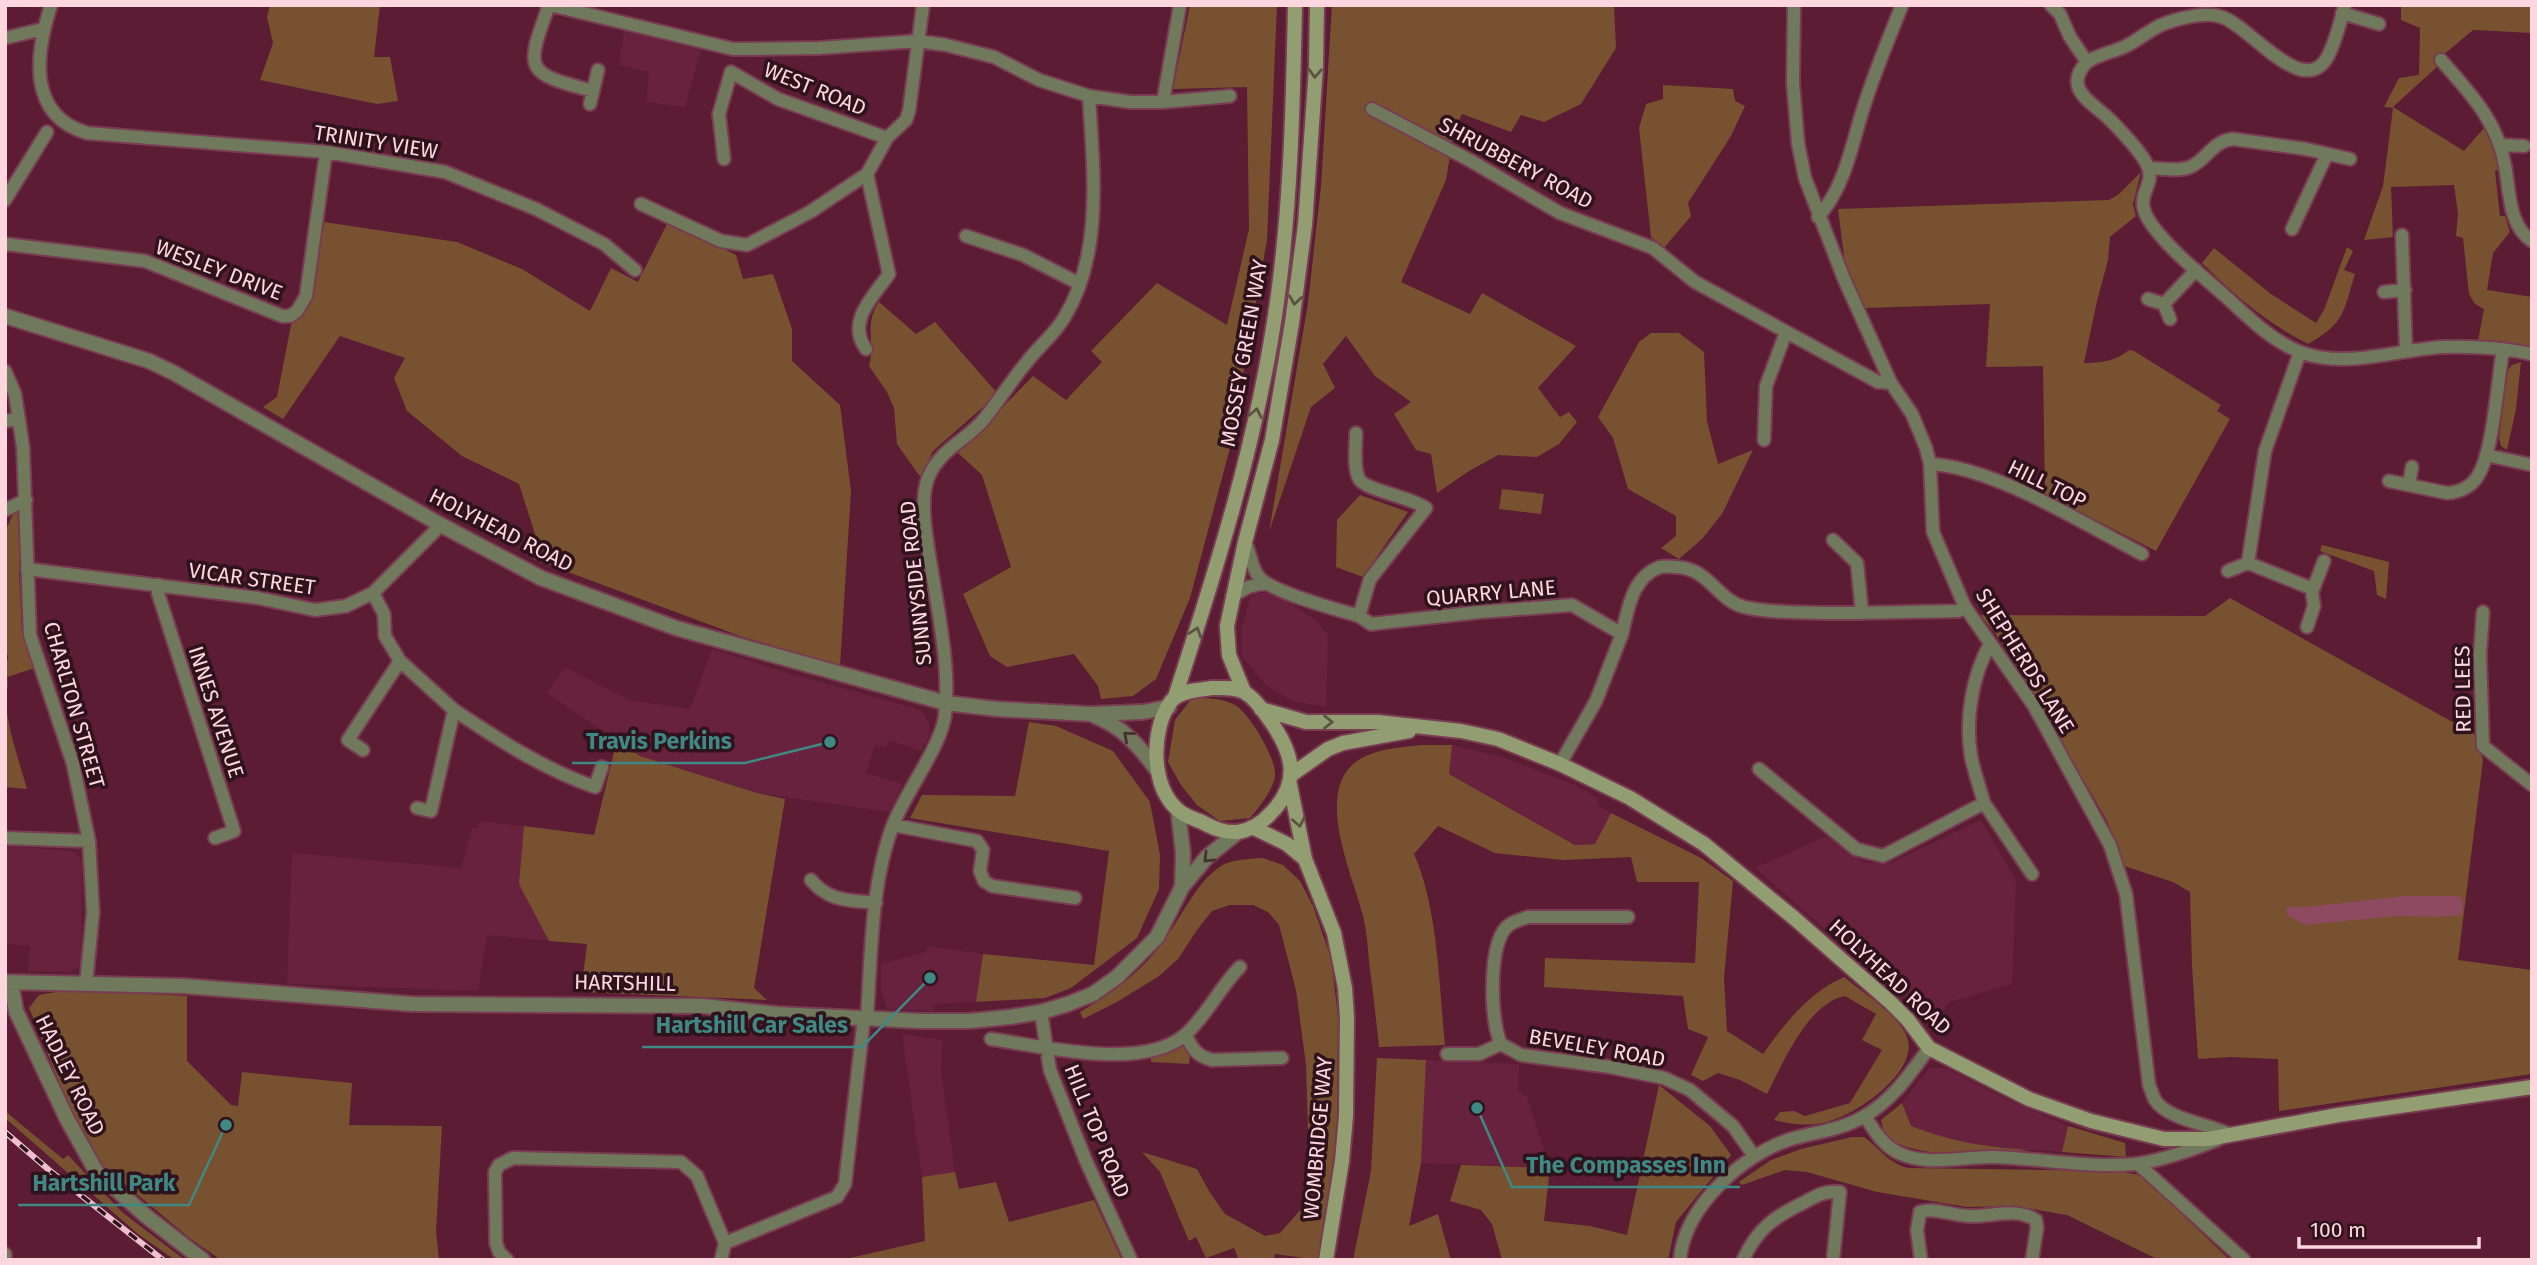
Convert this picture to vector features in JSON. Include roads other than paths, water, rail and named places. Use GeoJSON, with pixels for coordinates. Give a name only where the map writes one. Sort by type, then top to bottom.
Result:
{"type":"FeatureCollection","features":[{"type":"Feature","properties":{"kind":"main road","name":"MOSSEY GREEN WAY"},"geometry":{"type":"LineString","coordinates":[[1172,702],[1223,549],[1252,435],[1277,304],[1292,144],[1294,5]]}},
{"type":"Feature","properties":{"kind":"main road","name":"MOSSEY GREEN WAY"},"geometry":{"type":"LineString","coordinates":[[1244,692],[1229,655],[1229,615],[1272,440],[1292,323],[1305,225],[1316,67],[1317,5]]}},
{"type":"Feature","properties":{"kind":"main road"},"geometry":{"type":"LineString","coordinates":[[1291,780],[1290,758],[1283,739],[1261,709],[1244,692],[1228,688],[1193,691],[1172,702],[1162,718],[1157,735],[1157,769],[1167,794],[1178,810],[1217,830],[1238,832],[1266,819],[1280,804],[1291,780],[1328,748],[1424,728]]}},
{"type":"Feature","properties":{"kind":"main road"},"geometry":{"type":"LineString","coordinates":[[1261,709],[1306,722],[1377,722],[1424,728]]}},
{"type":"Feature","properties":{"kind":"main road","name":"HOLYHEAD ROAD"},"geometry":{"type":"LineString","coordinates":[[1424,728],[1461,730],[1498,739],[1560,764],[1630,798],[1704,844],[1794,918],[1890,1002],[1929,1048],[2029,1099],[2091,1121],[2164,1139],[2208,1139],[2357,1111],[2532,1087]]}},
{"type":"Feature","properties":{"kind":"main road","name":"WOMBRIDGE WAY"},"geometry":{"type":"LineString","coordinates":[[1291,780],[1305,859],[1335,933],[1348,1018],[1346,1116],[1342,1161],[1326,1260]]}},
{"type":"Feature","properties":{"kind":"main road"},"geometry":{"type":"LineString","coordinates":[[1252,827],[1287,844],[1305,859]]}},
{"type":"Feature","properties":{"kind":"street"},"geometry":{"type":"LineString","coordinates":[[5,38],[43,29],[51,5]]}},
{"type":"Feature","properties":{"kind":"street"},"geometry":{"type":"LineString","coordinates":[[598,71],[591,97],[551,80],[534,64],[536,42],[549,5],[733,49],[819,48],[918,41],[994,57],[1039,80],[1090,96],[1129,102],[1230,96]]}},
{"type":"Feature","properties":{"kind":"street","name":"WEST ROAD"},"geometry":{"type":"LineString","coordinates":[[641,204],[721,241],[747,245],[810,212],[867,174],[887,138],[906,120],[909,111],[923,5]]}},
{"type":"Feature","properties":{"kind":"street"},"geometry":{"type":"LineString","coordinates":[[1163,102],[1180,5]]}},
{"type":"Feature","properties":{"kind":"street","name":"SHEPHERDS LANE"},"geometry":{"type":"LineString","coordinates":[[1794,5],[1793,83],[1798,143],[1805,178],[1818,217],[1891,383],[1912,414],[1930,464],[1933,532],[1965,607],[2034,706],[2110,845],[2126,894],[2150,1085],[2155,1100],[2171,1113],[2231,1135]]}},
{"type":"Feature","properties":{"kind":"street"},"geometry":{"type":"LineString","coordinates":[[1818,217],[1829,206],[1841,177],[1866,98],[1902,5]]}},
{"type":"Feature","properties":{"kind":"street"},"geometry":{"type":"LineString","coordinates":[[2051,5],[2060,14],[2070,37],[2087,62]]}},
{"type":"Feature","properties":{"kind":"street"},"geometry":{"type":"LineString","coordinates":[[2379,24],[2344,9],[2328,57],[2309,70],[2291,67],[2246,32],[2219,16],[2197,16],[2168,23],[2126,46],[2087,62],[2080,69],[2078,78],[2081,95],[2125,135],[2149,168],[2143,197],[2146,215],[2167,242],[2270,335],[2300,352],[2328,357],[2352,358],[2444,347],[2503,349],[2532,354]]}},
{"type":"Feature","properties":{"kind":"street","name":"TRINITY VIEW"},"geometry":{"type":"LineString","coordinates":[[43,29],[38,71],[46,98],[60,120],[72,128],[87,132],[326,152],[445,172],[536,209],[604,244],[635,270]]}},
{"type":"Feature","properties":{"kind":"street","name":"WEST ROAD"},"geometry":{"type":"LineString","coordinates":[[724,159],[719,114],[731,72],[733,49]]}},
{"type":"Feature","properties":{"kind":"street"},"geometry":{"type":"LineString","coordinates":[[2441,60],[2490,120],[2501,145],[2517,227],[2532,241]]}},
{"type":"Feature","properties":{"kind":"street","name":"WEST ROAD"},"geometry":{"type":"LineString","coordinates":[[731,72],[778,99],[887,138]]}},
{"type":"Feature","properties":{"kind":"street","name":"SUNNYSIDE ROAD"},"geometry":{"type":"LineString","coordinates":[[724,1243],[837,1197],[845,1184],[876,903],[893,825],[945,718],[944,652],[924,502],[928,479],[942,454],[983,421],[1027,362],[1055,331],[1065,317],[1080,284],[1087,262],[1094,178],[1090,96]]}},
{"type":"Feature","properties":{"kind":"street","name":"SHRUBBERY ROAD"},"geometry":{"type":"LineString","coordinates":[[1372,109],[1471,161],[1560,213],[1653,248],[1695,282],[1878,382],[1891,383]]}},
{"type":"Feature","properties":{"kind":"street"},"geometry":{"type":"LineString","coordinates":[[5,200],[47,132]]}},
{"type":"Feature","properties":{"kind":"street"},"geometry":{"type":"LineString","coordinates":[[2149,168],[2190,167],[2216,144],[2228,139],[2280,145],[2350,159]]}},
{"type":"Feature","properties":{"kind":"street"},"geometry":{"type":"LineString","coordinates":[[2501,145],[2524,146]]}},
{"type":"Feature","properties":{"kind":"street","name":"WESLEY DRIVE"},"geometry":{"type":"LineString","coordinates":[[5,244],[145,261],[210,289],[290,317],[298,311],[306,296],[326,152]]}},
{"type":"Feature","properties":{"kind":"street"},"geometry":{"type":"LineString","coordinates":[[2292,229],[2327,154]]}},
{"type":"Feature","properties":{"kind":"street"},"geometry":{"type":"LineString","coordinates":[[866,349],[859,338],[860,316],[888,274],[867,174]]}},
{"type":"Feature","properties":{"kind":"street"},"geometry":{"type":"LineString","coordinates":[[2402,235],[2406,351]]}},
{"type":"Feature","properties":{"kind":"street"},"geometry":{"type":"LineString","coordinates":[[966,236],[1023,256],[1080,284]]}},
{"type":"Feature","properties":{"kind":"street"},"geometry":{"type":"LineString","coordinates":[[2164,304],[2196,270]]}},
{"type":"Feature","properties":{"kind":"street"},"geometry":{"type":"LineString","coordinates":[[2385,292],[2405,290]]}},
{"type":"Feature","properties":{"kind":"street"},"geometry":{"type":"LineString","coordinates":[[2148,299],[2164,304]]}},
{"type":"Feature","properties":{"kind":"street"},"geometry":{"type":"LineString","coordinates":[[2164,304],[2170,319]]}},
{"type":"Feature","properties":{"kind":"street","name":"HOLYHEAD ROAD"},"geometry":{"type":"LineString","coordinates":[[5,316],[149,361],[541,578],[676,628],[946,703],[1090,714],[1143,712],[1172,702]]}},
{"type":"Feature","properties":{"kind":"street"},"geometry":{"type":"LineString","coordinates":[[1764,440],[1766,386],[1786,332]]}},
{"type":"Feature","properties":{"kind":"street"},"geometry":{"type":"LineString","coordinates":[[2389,481],[2447,493],[2468,488],[2479,475],[2486,455],[2503,349]]}},
{"type":"Feature","properties":{"kind":"street"},"geometry":{"type":"LineString","coordinates":[[2248,563],[2265,452],[2300,352]]}},
{"type":"Feature","properties":{"kind":"street","name":"CHARLTON STREET"},"geometry":{"type":"LineString","coordinates":[[5,371],[15,394],[19,419],[26,500],[30,635],[73,764],[89,841],[93,912],[86,984]]}},
{"type":"Feature","properties":{"kind":"street"},"geometry":{"type":"LineString","coordinates":[[5,421],[19,419]]}},
{"type":"Feature","properties":{"kind":"street"},"geometry":{"type":"LineString","coordinates":[[1356,433],[1356,468],[1360,481],[1368,487],[1401,495],[1426,508],[1370,579],[1359,616]]}},
{"type":"Feature","properties":{"kind":"street"},"geometry":{"type":"LineString","coordinates":[[2486,455],[2532,465]]}},
{"type":"Feature","properties":{"kind":"street","name":"HILL TOP"},"geometry":{"type":"LineString","coordinates":[[1930,464],[2006,483],[2141,554]]}},
{"type":"Feature","properties":{"kind":"street"},"geometry":{"type":"LineString","coordinates":[[2409,485],[2412,467]]}},
{"type":"Feature","properties":{"kind":"street"},"geometry":{"type":"LineString","coordinates":[[5,510],[26,500]]}},
{"type":"Feature","properties":{"kind":"street","name":"VICAR STREET"},"geometry":{"type":"LineString","coordinates":[[27,569],[258,598],[315,610],[346,606],[373,593],[441,525]]}},
{"type":"Feature","properties":{"kind":"street"},"geometry":{"type":"LineString","coordinates":[[1833,540],[1857,563],[1862,613]]}},
{"type":"Feature","properties":{"kind":"street"},"geometry":{"type":"LineString","coordinates":[[1245,542],[1256,574],[1265,583]]}},
{"type":"Feature","properties":{"kind":"street"},"geometry":{"type":"LineString","coordinates":[[2307,627],[2313,611],[2313,589],[2324,561]]}},
{"type":"Feature","properties":{"kind":"street"},"geometry":{"type":"LineString","coordinates":[[2228,571],[2248,563],[2313,589]]}},
{"type":"Feature","properties":{"kind":"street"},"geometry":{"type":"LineString","coordinates":[[1560,764],[1596,701],[1622,634],[1632,592],[1644,578],[1661,566],[1690,569],[1708,579],[1726,597],[1742,607],[1793,612],[1862,613],[1958,611],[1965,607]]}},
{"type":"Feature","properties":{"kind":"street"},"geometry":{"type":"LineString","coordinates":[[1232,596],[1248,587],[1265,583]]}},
{"type":"Feature","properties":{"kind":"street","name":"QUARRY LANE"},"geometry":{"type":"LineString","coordinates":[[1265,583],[1359,616],[1371,624],[1572,605],[1622,634]]}},
{"type":"Feature","properties":{"kind":"street","name":"INNES AVENUE"},"geometry":{"type":"LineString","coordinates":[[159,585],[158,593],[234,831],[215,838]]}},
{"type":"Feature","properties":{"kind":"street"},"geometry":{"type":"LineString","coordinates":[[373,593],[384,614],[385,636],[400,661],[454,710],[514,750],[594,787],[602,766]]}},
{"type":"Feature","properties":{"kind":"street","name":"RED LEES"},"geometry":{"type":"LineString","coordinates":[[2483,612],[2480,654],[2483,746],[2532,785]]}},
{"type":"Feature","properties":{"kind":"street"},"geometry":{"type":"LineString","coordinates":[[1990,644],[1979,663],[1970,711],[1971,755],[1984,803],[2032,874]]}},
{"type":"Feature","properties":{"kind":"street"},"geometry":{"type":"LineString","coordinates":[[363,750],[348,740],[400,661]]}},
{"type":"Feature","properties":{"kind":"street"},"geometry":{"type":"LineString","coordinates":[[417,808],[431,811],[454,710]]}},
{"type":"Feature","properties":{"kind":"street","name":"HOLYHEAD ROAD"},"geometry":{"type":"LineString","coordinates":[[1090,714],[1112,722],[1128,735],[1157,769]]}},
{"type":"Feature","properties":{"kind":"street"},"geometry":{"type":"LineString","coordinates":[[1759,769],[1856,849],[1883,856],[1984,803]]}},
{"type":"Feature","properties":{"kind":"street","name":"HARTSHILL"},"geometry":{"type":"LineString","coordinates":[[1178,810],[1183,853],[1182,887]]}},
{"type":"Feature","properties":{"kind":"street"},"geometry":{"type":"LineString","coordinates":[[893,825],[977,841],[983,850],[980,872],[984,881],[992,886],[1075,898]]}},
{"type":"Feature","properties":{"kind":"street","name":"HARTSHILL"},"geometry":{"type":"LineString","coordinates":[[8,982],[184,986],[402,1004],[703,1006],[777,1014],[969,1021],[1041,1012],[1093,994],[1117,977],[1157,937],[1182,887],[1207,857],[1238,832]]}},
{"type":"Feature","properties":{"kind":"street"},"geometry":{"type":"LineString","coordinates":[[5,838],[89,841]]}},
{"type":"Feature","properties":{"kind":"street"},"geometry":{"type":"LineString","coordinates":[[811,880],[819,890],[831,897],[876,903]]}},
{"type":"Feature","properties":{"kind":"street"},"geometry":{"type":"LineString","coordinates":[[1501,1044],[1494,1016],[1494,980],[1495,957],[1504,930],[1513,922],[1528,917],[1620,921]]}},
{"type":"Feature","properties":{"kind":"street"},"geometry":{"type":"LineString","coordinates":[[991,1039],[1107,1055],[1149,1052],[1186,1035],[1240,967]]}},
{"type":"Feature","properties":{"kind":"street","name":"HADLEY ROAD"},"geometry":{"type":"LineString","coordinates":[[8,982],[16,1011],[67,1119],[96,1171],[146,1216],[203,1260]]}},
{"type":"Feature","properties":{"kind":"street","name":"HILL TOP ROAD"},"geometry":{"type":"LineString","coordinates":[[1041,1012],[1045,1047],[1055,1083],[1130,1260]]}},
{"type":"Feature","properties":{"kind":"street"},"geometry":{"type":"LineString","coordinates":[[1186,1035],[1195,1053],[1203,1058],[1282,1058]]}},
{"type":"Feature","properties":{"kind":"street","name":"BEVELEY ROAD"},"geometry":{"type":"LineString","coordinates":[[1447,1054],[1479,1054],[1491,1051],[1501,1044],[1521,1055],[1610,1067],[1664,1078],[1690,1090],[1733,1126],[1754,1156]]}},
{"type":"Feature","properties":{"kind":"street"},"geometry":{"type":"LineString","coordinates":[[1680,1260],[1681,1249],[1692,1222],[1713,1191],[1754,1156],[1790,1140],[1830,1130],[1865,1116],[1889,1099],[1929,1048]]}},
{"type":"Feature","properties":{"kind":"street"},"geometry":{"type":"LineString","coordinates":[[1865,1116],[1876,1134],[1888,1146],[1902,1155],[1926,1160],[1990,1157],[2108,1165],[2138,1164],[2231,1135]]}},
{"type":"Feature","properties":{"kind":"street"},"geometry":{"type":"LineString","coordinates":[[507,1260],[499,1252],[496,1243],[495,1172],[499,1165],[513,1158],[681,1161],[697,1176],[724,1243],[722,1260]]}},
{"type":"Feature","properties":{"kind":"street"},"geometry":{"type":"LineString","coordinates":[[2138,1164],[2244,1260]]}},
{"type":"Feature","properties":{"kind":"street"},"geometry":{"type":"LineString","coordinates":[[1743,1260],[1751,1241],[1775,1217],[1828,1191],[1840,1192],[1833,1260]]}},
{"type":"Feature","properties":{"kind":"street"},"geometry":{"type":"LineString","coordinates":[[1921,1260],[1917,1230],[1920,1212],[1927,1209],[1971,1216],[1997,1212],[2029,1216],[2036,1220],[2037,1228],[2032,1260]]}},
{"type":"Feature","properties":{"kind":"street"},"geometry":{"type":"LineString","coordinates":[[5,1254],[5,1260]]}},
{"type":"Feature","properties":{"kind":"railway"},"geometry":{"type":"LineString","coordinates":[[5,1132],[163,1260]]}},
{"type":"Feature","properties":{"kind":"place","name":"Travis Perkins"},"geometry":{"type":"Point","coordinates":[830,742]}},
{"type":"Feature","properties":{"kind":"place","name":"Hartshill Car Sales"},"geometry":{"type":"Point","coordinates":[930,978]}},
{"type":"Feature","properties":{"kind":"place","name":"The Compasses Inn"},"geometry":{"type":"Point","coordinates":[1477,1108]}},
{"type":"Feature","properties":{"kind":"place","name":"Hartshill Park"},"geometry":{"type":"Point","coordinates":[226,1125]}}]}
